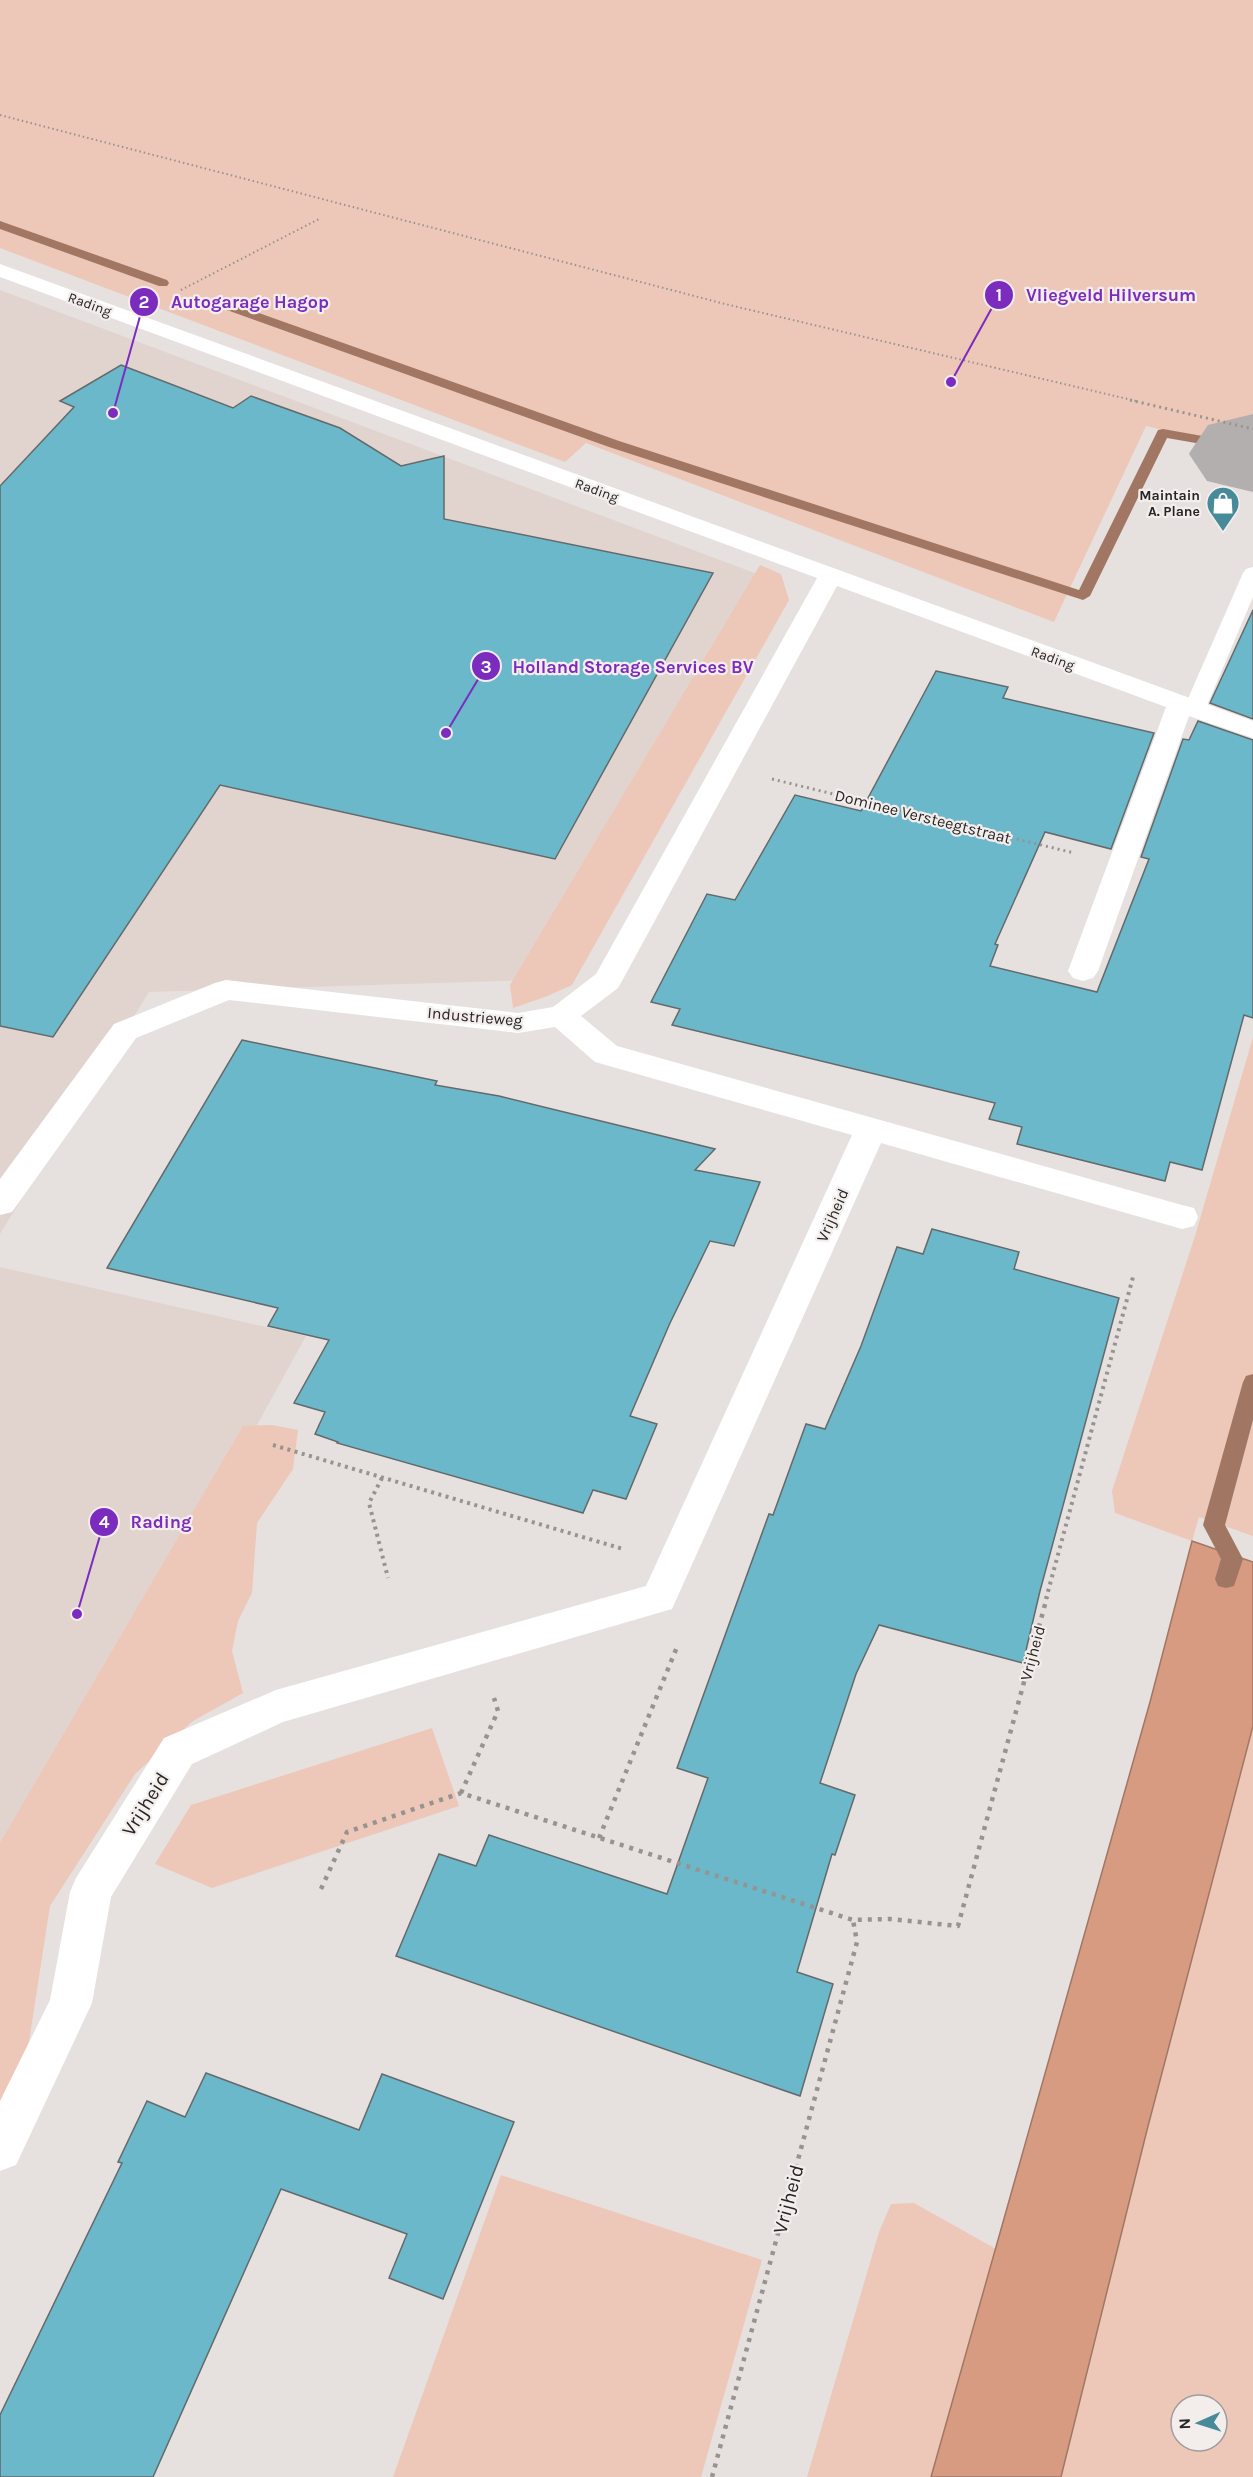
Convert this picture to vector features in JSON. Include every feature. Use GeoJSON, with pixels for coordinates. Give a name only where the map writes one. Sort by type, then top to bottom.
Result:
{"type":"FeatureCollection","features":[{"type":"Feature","properties":{"kind":"street","name":"Rading"},"geometry":{"type":"LineString","coordinates":[[0,270],[1253,730]]}},
{"type":"Feature","properties":{"kind":"street","name":"Industrieweg"},"geometry":{"type":"LineString","coordinates":[[0,1203],[125,1031],[226,990],[518,1023],[561,1016],[607,981],[831,575]]}},
{"type":"Feature","properties":{"kind":"street"},"geometry":{"type":"LineString","coordinates":[[1083,971],[1122,864],[1187,707]]}},
{"type":"Feature","properties":{"kind":"street"},"geometry":{"type":"LineString","coordinates":[[561,1016],[606,1054],[1182,1217]]}},
{"type":"Feature","properties":{"kind":"street","name":"Vrijheid"},"geometry":{"type":"LineString","coordinates":[[0,2150],[71,2003],[91,1892],[178,1751],[276,1707],[478,1652],[659,1599],[871,1129]]}},
{"type":"Feature","properties":{"kind":"lane"},"geometry":{"type":"LineString","coordinates":[[1187,707],[1253,573]]}},
{"type":"Feature","properties":{"kind":"path"},"geometry":{"type":"LineString","coordinates":[[0,115],[725,304],[1253,429]]}},
{"type":"Feature","properties":{"kind":"path"},"geometry":{"type":"LineString","coordinates":[[127,317],[319,219]]}},
{"type":"Feature","properties":{"kind":"path","name":"Dominee Versteegtstraat"},"geometry":{"type":"LineString","coordinates":[[725,768],[1122,864]]}},
{"type":"Feature","properties":{"kind":"path","name":"Vrijheid"},"geometry":{"type":"LineString","coordinates":[[461,1793],[853,1920],[890,1919],[958,1926],[1133,1277]]}},
{"type":"Feature","properties":{"kind":"path"},"geometry":{"type":"LineString","coordinates":[[273,1445],[674,1564]]}},
{"type":"Feature","properties":{"kind":"path"},"geometry":{"type":"LineString","coordinates":[[382,1478],[369,1503],[388,1578]]}},
{"type":"Feature","properties":{"kind":"path"},"geometry":{"type":"LineString","coordinates":[[599,1838],[686,1625],[659,1599]]}},
{"type":"Feature","properties":{"kind":"path"},"geometry":{"type":"LineString","coordinates":[[321,1889],[347,1832],[461,1793],[498,1711],[478,1652]]}},
{"type":"Feature","properties":{"kind":"path","name":"Vrijheid"},"geometry":{"type":"LineString","coordinates":[[712,2477],[857,1942],[853,1920]]}},
{"type":"Feature","properties":{"kind":"shaded area"},"geometry":{"type":"Polygon","coordinates":[[[0,0],[1253,0],[1253,452],[1146,426],[1054,622],[586,443],[565,462],[0,248],[0,0]]]}},
{"type":"Feature","properties":{"kind":"shaded area"},"geometry":{"type":"Polygon","coordinates":[[[0,290],[768,578],[535,980],[149,992],[0,1234],[0,290]]]}},
{"type":"Feature","properties":{"kind":"shaded area"},"geometry":{"type":"Polygon","coordinates":[[[760,565],[781,574],[789,600],[572,985],[513,1008],[510,985],[760,565]]]}},
{"type":"Feature","properties":{"kind":"shaded area"},"geometry":{"type":"Polygon","coordinates":[[[1253,1037],[1253,1536],[1199,1517],[1192,1541],[1115,1513],[1112,1491],[1195,1236],[1253,1037]]]}},
{"type":"Feature","properties":{"kind":"shaded area"},"geometry":{"type":"Polygon","coordinates":[[[0,1267],[306,1336],[0,1892],[0,1267]]]}},
{"type":"Feature","properties":{"kind":"shaded area"},"geometry":{"type":"Polygon","coordinates":[[[272,1425],[298,1430],[293,1469],[257,1523],[252,1593],[238,1621],[232,1651],[243,1693],[193,1721],[135,1774],[50,1906],[21,2093],[0,2129],[0,1843],[243,1426],[272,1425]]]}},
{"type":"Feature","properties":{"kind":"shaded area"},"geometry":{"type":"Polygon","coordinates":[[[1192,1541],[1253,1562],[1253,1726],[1147,2130],[1061,2477],[931,2477],[1150,1702],[1192,1541]]]}},
{"type":"Feature","properties":{"kind":"shaded area"},"geometry":{"type":"Polygon","coordinates":[[[1253,1726],[1253,2477],[1061,2477],[1147,2130],[1253,1726]]]}},
{"type":"Feature","properties":{"kind":"shaded area"},"geometry":{"type":"Polygon","coordinates":[[[432,1728],[459,1806],[212,1888],[155,1864],[191,1805],[432,1728]]]}},
{"type":"Feature","properties":{"kind":"shaded area"},"geometry":{"type":"Polygon","coordinates":[[[501,2175],[762,2260],[701,2477],[393,2477],[501,2175]]]}},
{"type":"Feature","properties":{"kind":"shaded area"},"geometry":{"type":"Polygon","coordinates":[[[914,2203],[996,2249],[931,2477],[807,2477],[879,2232],[891,2204],[914,2203]]]}},
{"type":"Feature","properties":{"kind":"building"},"geometry":{"type":"Polygon","coordinates":[[[121,365],[233,408],[251,396],[340,428],[401,466],[444,456],[444,519],[713,573],[555,859],[220,785],[53,1037],[0,1026],[0,486],[74,407],[60,401],[121,365]]]}},
{"type":"Feature","properties":{"kind":"building"},"geometry":{"type":"Polygon","coordinates":[[[1253,610],[1253,719],[1210,703],[1253,610]]]}},
{"type":"Feature","properties":{"kind":"building"},"geometry":{"type":"Polygon","coordinates":[[[936,671],[1008,687],[1003,698],[1154,733],[1111,849],[1045,832],[995,944],[998,945],[990,966],[1097,992],[1149,859],[1141,857],[1183,739],[1189,740],[1198,721],[1253,740],[1253,1018],[1244,1015],[1202,1170],[1170,1162],[1165,1181],[1017,1144],[1022,1127],[989,1119],[995,1103],[672,1025],[680,1009],[651,1002],[707,894],[735,900],[795,795],[861,811],[936,671]]]}},
{"type":"Feature","properties":{"kind":"building"},"geometry":{"type":"Polygon","coordinates":[[[242,1040],[437,1081],[435,1085],[499,1096],[715,1149],[695,1170],[760,1182],[734,1246],[710,1241],[670,1323],[630,1416],[657,1424],[626,1499],[593,1490],[583,1513],[337,1443],[315,1434],[325,1412],[294,1403],[329,1340],[268,1326],[278,1308],[107,1268],[242,1040]]]}},
{"type":"Feature","properties":{"kind":"building"},"geometry":{"type":"Polygon","coordinates":[[[932,1229],[1019,1252],[1014,1269],[1119,1298],[1040,1591],[1023,1663],[879,1625],[856,1674],[820,1783],[855,1795],[835,1855],[832,1854],[797,1972],[833,1984],[800,2096],[396,1956],[439,1854],[476,1866],[489,1835],[667,1894],[708,1778],[677,1768],[769,1514],[773,1515],[806,1424],[825,1429],[861,1346],[897,1247],[923,1254],[932,1229]]]}},
{"type":"Feature","properties":{"kind":"building"},"geometry":{"type":"Polygon","coordinates":[[[206,2073],[359,2130],[382,2074],[514,2122],[443,2299],[389,2278],[407,2234],[281,2189],[153,2477],[0,2477],[0,2415],[122,2163],[118,2162],[147,2101],[185,2117],[206,2073]]]}},
{"type":"Feature","properties":{"kind":"waterway"},"geometry":{"type":"LineString","coordinates":[[0,225],[163,283]]}},
{"type":"Feature","properties":{"kind":"waterway"},"geometry":{"type":"LineString","coordinates":[[217,302],[614,444],[1083,596],[1163,433],[1253,449]]}},
{"type":"Feature","properties":{"kind":"waterway"},"geometry":{"type":"LineString","coordinates":[[1226,1579],[1232,1559],[1214,1525],[1253,1382]]}},
{"type":"Feature","properties":{"kind":"place","name":"Vliegveld Hilversum"},"geometry":{"type":"Point","coordinates":[951,382]}},
{"type":"Feature","properties":{"kind":"place","name":"Autogarage Hagop"},"geometry":{"type":"Point","coordinates":[113,413]}},
{"type":"Feature","properties":{"kind":"place","name":"Maintain A. Plane"},"geometry":{"type":"Point","coordinates":[1223,532]}},
{"type":"Feature","properties":{"kind":"place","name":"Holland Storage Services BV"},"geometry":{"type":"Point","coordinates":[446,733]}},
{"type":"Feature","properties":{"kind":"place","name":"Rading"},"geometry":{"type":"Point","coordinates":[77,1614]}}]}
